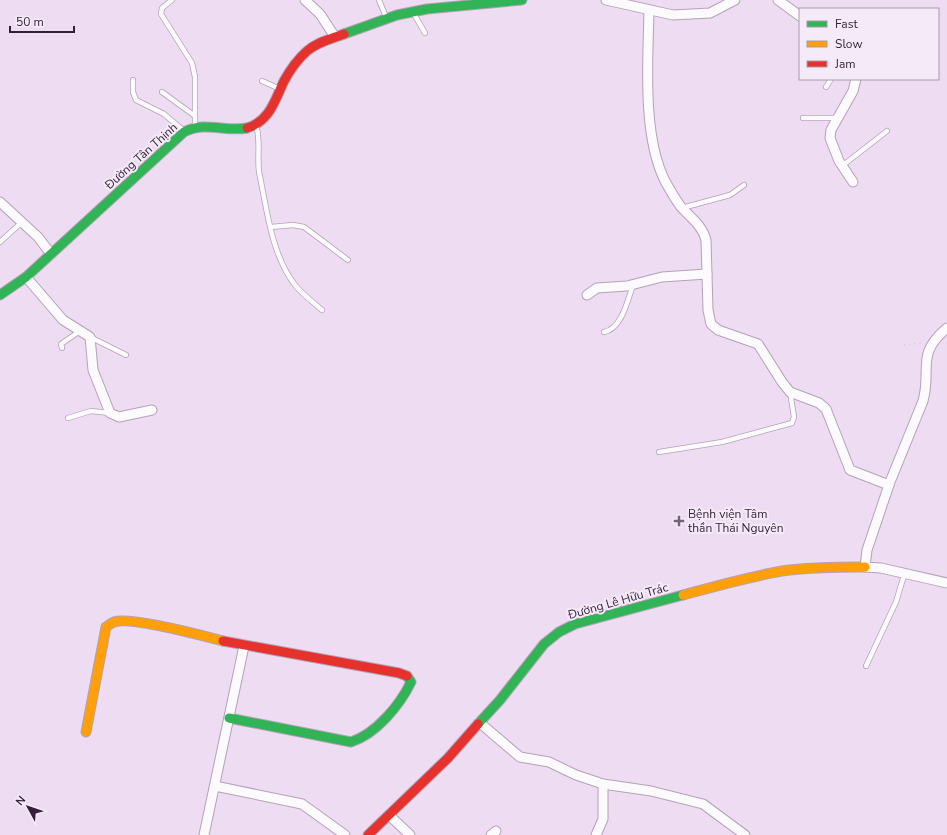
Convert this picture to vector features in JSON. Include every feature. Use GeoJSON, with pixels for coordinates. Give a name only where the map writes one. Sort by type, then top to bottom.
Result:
{"type":"FeatureCollection","features":[{"type":"Feature","properties":{"kind":"street"},"geometry":{"type":"LineString","coordinates":[[304,0],[320,14],[335,37]]}},
{"type":"Feature","properties":{"kind":"street","name":"Đường Tân Thịnh"},"geometry":{"type":"LineString","coordinates":[[0,295],[26,277],[184,132],[195,127],[240,130],[256,124],[268,115],[293,67],[308,50],[335,37],[386,18],[412,12],[522,0]]}},
{"type":"Feature","properties":{"kind":"street"},"geometry":{"type":"LineString","coordinates":[[606,0],[673,15],[710,13],[735,0]]}},
{"type":"Feature","properties":{"kind":"street"},"geometry":{"type":"LineString","coordinates":[[778,0],[799,15]]}},
{"type":"Feature","properties":{"kind":"street"},"geometry":{"type":"LineString","coordinates":[[649,10],[648,96],[653,138],[664,179],[682,208],[702,227],[704,233],[706,240],[708,310],[711,324],[718,330],[758,344],[790,392],[823,406],[850,470],[888,485]]}},
{"type":"Feature","properties":{"kind":"street"},"geometry":{"type":"LineString","coordinates":[[853,182],[842,166],[830,138],[831,130],[853,91],[856,80]]}},
{"type":"Feature","properties":{"kind":"street"},"geometry":{"type":"LineString","coordinates":[[0,201],[38,237],[51,254]]}},
{"type":"Feature","properties":{"kind":"street"},"geometry":{"type":"LineString","coordinates":[[587,295],[597,288],[633,285],[662,277],[707,274]]}},
{"type":"Feature","properties":{"kind":"street"},"geometry":{"type":"LineString","coordinates":[[26,277],[57,314],[90,337],[92,370],[110,413],[119,417],[152,410]]}},
{"type":"Feature","properties":{"kind":"street"},"geometry":{"type":"LineString","coordinates":[[947,328],[932,342],[926,360],[925,392],[923,401],[888,485],[867,550],[865,567],[904,572],[947,583]]}},
{"type":"Feature","properties":{"kind":"street","name":"Đường Lê Hữu Trác"},"geometry":{"type":"LineString","coordinates":[[368,835],[448,758],[500,700],[544,644],[558,632],[575,624],[751,577],[783,571],[820,567],[865,567]]}},
{"type":"Feature","properties":{"kind":"street"},"geometry":{"type":"LineString","coordinates":[[86,732],[106,627],[114,622],[123,621],[176,629],[244,646],[399,672],[407,676],[411,682],[408,689],[398,701],[366,735],[356,742],[229,718]]}},
{"type":"Feature","properties":{"kind":"street"},"geometry":{"type":"LineString","coordinates":[[204,835],[244,646]]}},
{"type":"Feature","properties":{"kind":"street"},"geometry":{"type":"LineString","coordinates":[[480,722],[520,756],[549,762],[576,775],[603,784],[651,791],[703,804],[746,835]]}},
{"type":"Feature","properties":{"kind":"street"},"geometry":{"type":"LineString","coordinates":[[596,835],[603,819],[603,784]]}},
{"type":"Feature","properties":{"kind":"street"},"geometry":{"type":"LineString","coordinates":[[215,786],[302,804],[345,835]]}},
{"type":"Feature","properties":{"kind":"street"},"geometry":{"type":"LineString","coordinates":[[389,814],[410,835]]}},
{"type":"Feature","properties":{"kind":"lane"},"geometry":{"type":"LineString","coordinates":[[172,0],[162,8],[161,14],[192,63],[195,77],[195,127]]}},
{"type":"Feature","properties":{"kind":"lane"},"geometry":{"type":"LineString","coordinates":[[379,0],[386,18]]}},
{"type":"Feature","properties":{"kind":"lane"},"geometry":{"type":"LineString","coordinates":[[412,12],[425,33]]}},
{"type":"Feature","properties":{"kind":"lane"},"geometry":{"type":"LineString","coordinates":[[133,80],[132,92],[136,100],[164,114],[184,132]]}},
{"type":"Feature","properties":{"kind":"lane"},"geometry":{"type":"LineString","coordinates":[[826,87],[830,80]]}},
{"type":"Feature","properties":{"kind":"lane"},"geometry":{"type":"LineString","coordinates":[[262,81],[281,90]]}},
{"type":"Feature","properties":{"kind":"lane"},"geometry":{"type":"LineString","coordinates":[[162,92],[195,116]]}},
{"type":"Feature","properties":{"kind":"lane"},"geometry":{"type":"LineString","coordinates":[[803,118],[838,118]]}},
{"type":"Feature","properties":{"kind":"lane"},"geometry":{"type":"LineString","coordinates":[[256,124],[260,144],[258,161],[259,172],[276,249],[285,271],[296,286],[322,310]]}},
{"type":"Feature","properties":{"kind":"lane"},"geometry":{"type":"LineString","coordinates":[[842,166],[887,131]]}},
{"type":"Feature","properties":{"kind":"lane"},"geometry":{"type":"LineString","coordinates":[[682,208],[730,195],[744,185]]}},
{"type":"Feature","properties":{"kind":"lane"},"geometry":{"type":"LineString","coordinates":[[0,242],[23,222]]}},
{"type":"Feature","properties":{"kind":"lane"},"geometry":{"type":"LineString","coordinates":[[271,227],[293,225],[304,227],[348,260]]}},
{"type":"Feature","properties":{"kind":"lane"},"geometry":{"type":"LineString","coordinates":[[604,332],[609,331],[616,325],[633,285]]}},
{"type":"Feature","properties":{"kind":"lane"},"geometry":{"type":"LineString","coordinates":[[62,348],[61,344],[80,331]]}},
{"type":"Feature","properties":{"kind":"lane"},"geometry":{"type":"LineString","coordinates":[[90,337],[126,355]]}},
{"type":"Feature","properties":{"kind":"lane"},"geometry":{"type":"LineString","coordinates":[[659,452],[722,442],[792,423],[794,417],[790,392]]}},
{"type":"Feature","properties":{"kind":"lane"},"geometry":{"type":"LineString","coordinates":[[68,418],[91,411],[110,413]]}},
{"type":"Feature","properties":{"kind":"lane"},"geometry":{"type":"LineString","coordinates":[[866,666],[896,602],[904,572]]}},
{"type":"Feature","properties":{"kind":"path"},"geometry":{"type":"LineString","coordinates":[[904,345],[932,342]]}},
{"type":"Feature","properties":{"kind":"traffic: fast"},"geometry":{"type":"LineString","coordinates":[[344,34],[397,15],[427,9],[522,0]]}},
{"type":"Feature","properties":{"kind":"traffic: fast"},"geometry":{"type":"LineString","coordinates":[[0,295],[26,277],[184,132],[200,127],[231,129],[247,128]]}},
{"type":"Feature","properties":{"kind":"traffic: fast"},"geometry":{"type":"LineString","coordinates":[[478,724],[500,700],[544,644],[559,632],[575,624],[683,595]]}},
{"type":"Feature","properties":{"kind":"traffic: fast"},"geometry":{"type":"LineString","coordinates":[[229,718],[351,742],[378,726],[394,709],[411,682],[407,676]]}},
{"type":"Feature","properties":{"kind":"traffic: slow"},"geometry":{"type":"LineString","coordinates":[[683,595],[782,571],[813,568],[865,567]]}},
{"type":"Feature","properties":{"kind":"traffic: slow"},"geometry":{"type":"LineString","coordinates":[[86,732],[106,627],[114,622],[135,622],[184,631],[223,641]]}},
{"type":"Feature","properties":{"kind":"traffic: jam"},"geometry":{"type":"LineString","coordinates":[[247,128],[255,125],[271,109],[286,77],[304,54],[320,43],[344,34]]}},
{"type":"Feature","properties":{"kind":"traffic: jam"},"geometry":{"type":"LineString","coordinates":[[223,641],[399,673],[407,676]]}},
{"type":"Feature","properties":{"kind":"traffic: jam"},"geometry":{"type":"LineString","coordinates":[[368,835],[448,758],[478,724]]}},
{"type":"Feature","properties":{"kind":"place","name":"Bệnh viện Tâm thần Thái Nguyên"},"geometry":{"type":"Point","coordinates":[679,521]}}]}
